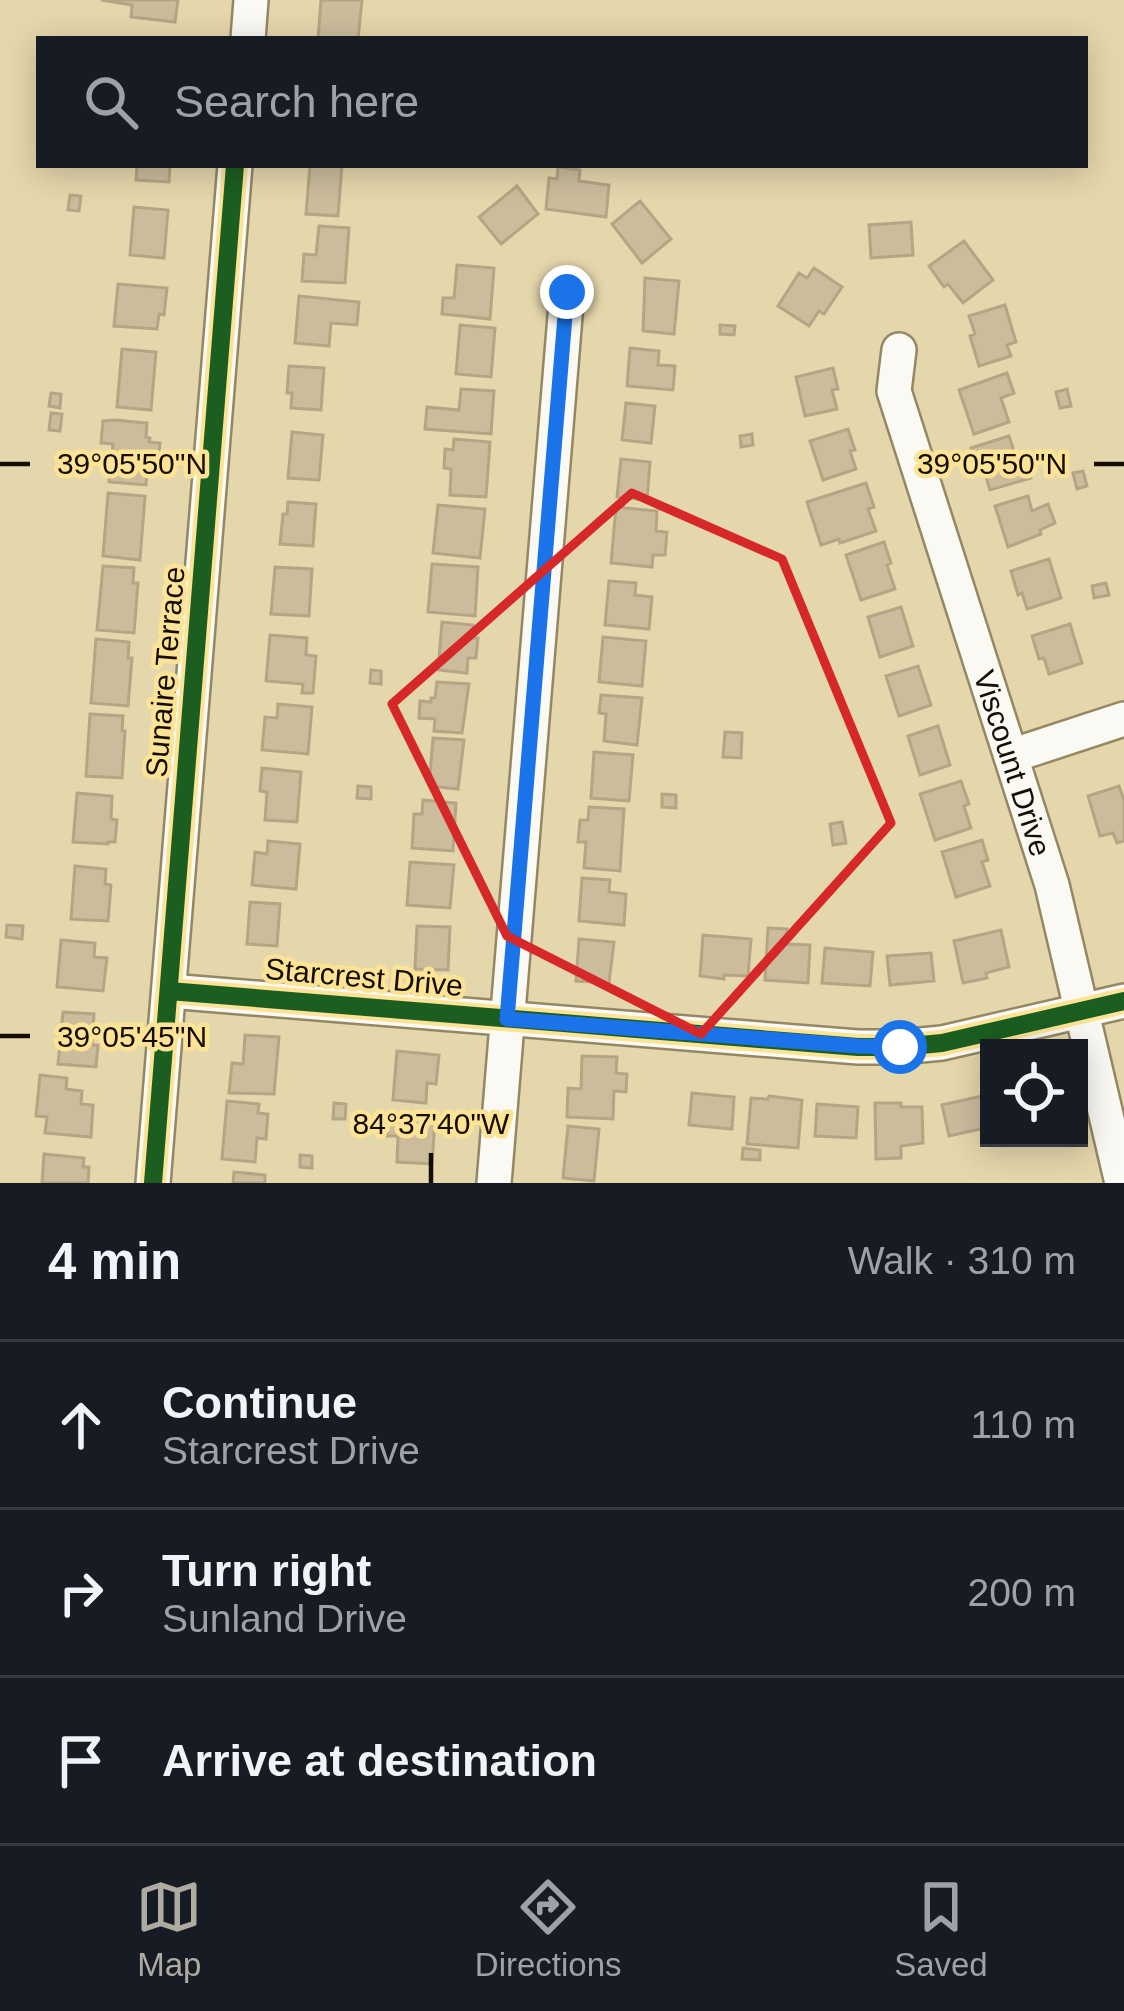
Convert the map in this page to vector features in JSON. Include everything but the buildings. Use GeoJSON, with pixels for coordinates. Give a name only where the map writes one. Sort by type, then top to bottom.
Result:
{"type":"FeatureCollection","features":[{"type":"Feature","properties":{"kind":"street"},"geometry":{"type":"LineString","coordinates":[[248,36],[251,0]]}},
{"type":"Feature","properties":{"kind":"street","name":"Sunaire Terrace"},"geometry":{"type":"LineString","coordinates":[[152,1183],[235,168]]}},
{"type":"Feature","properties":{"kind":"street"},"geometry":{"type":"LineString","coordinates":[[494,1183],[567,292]]}},
{"type":"Feature","properties":{"kind":"street","name":"Viscount Drive"},"geometry":{"type":"LineString","coordinates":[[898,350],[895,391],[1052,885],[1122,1183]]}},
{"type":"Feature","properties":{"kind":"street"},"geometry":{"type":"LineString","coordinates":[[1011,756],[1124,719]]}},
{"type":"Feature","properties":{"kind":"street","name":"Starcrest Drive"},"geometry":{"type":"LineString","coordinates":[[169,991],[900,1047],[942,1043],[1124,1001]]}},
{"type":"Feature","properties":{"kind":"highlighted area"},"geometry":{"type":"Polygon","coordinates":[[[632,493],[782,559],[891,823],[701,1034],[507,936],[392,704],[632,493]]]}},
{"type":"Feature","properties":{"kind":"cycle path"},"geometry":{"type":"LineString","coordinates":[[153,1183],[235,168]]}},
{"type":"Feature","properties":{"kind":"cycle path"},"geometry":{"type":"LineString","coordinates":[[169,991],[858,1047],[942,1043],[1124,1001]]}},
{"type":"Feature","properties":{"kind":"route"},"geometry":{"type":"LineString","coordinates":[[567,292],[507,1019],[900,1047]]}}]}
